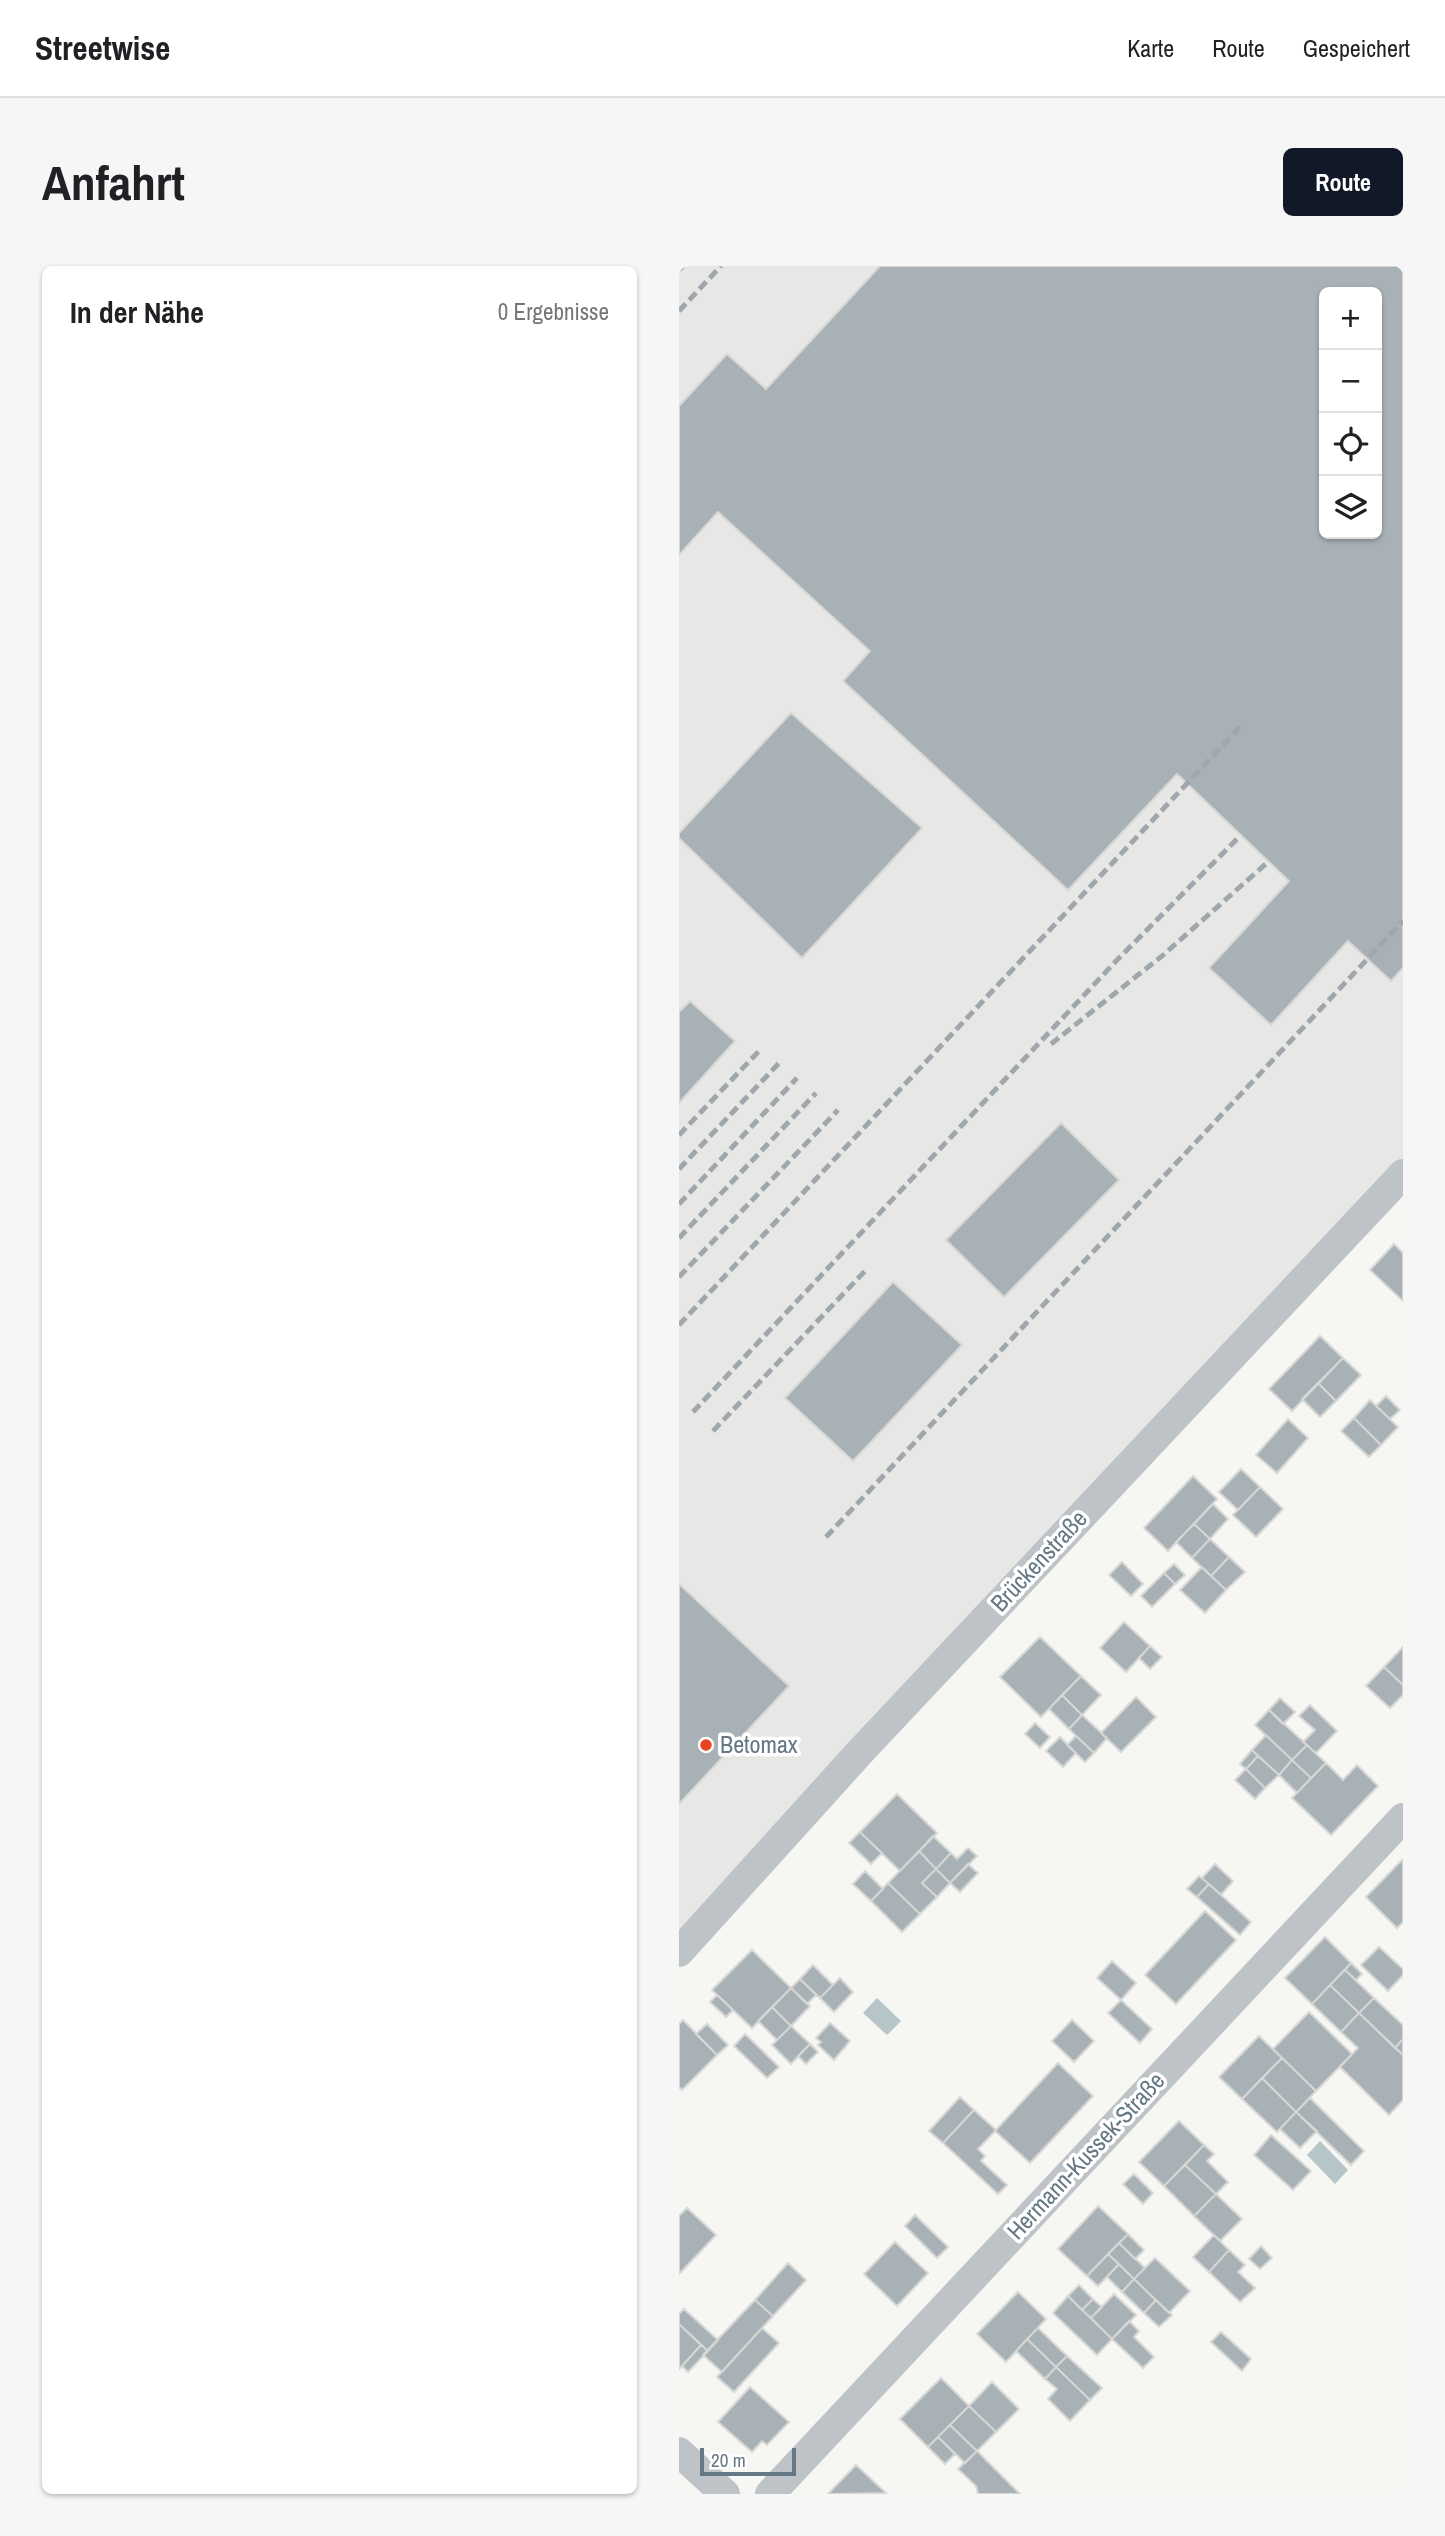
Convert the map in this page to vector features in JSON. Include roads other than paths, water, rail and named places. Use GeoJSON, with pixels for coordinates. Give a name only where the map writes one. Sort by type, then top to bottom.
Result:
{"type":"FeatureCollection","features":[{"type":"Feature","properties":{"kind":"street","name":"Brückenstraße"},"geometry":{"type":"LineString","coordinates":[[679,1952],[860,1752],[1403,1174]]}},
{"type":"Feature","properties":{"kind":"street","name":"Hermann-Kussek-Straße"},"geometry":{"type":"LineString","coordinates":[[769,2494],[1403,1818]]}},
{"type":"Feature","properties":{"kind":"street"},"geometry":{"type":"LineString","coordinates":[[679,2452],[725,2494]]}},
{"type":"Feature","properties":{"kind":"railway"},"geometry":{"type":"LineString","coordinates":[[679,270],[683,266]]}},
{"type":"Feature","properties":{"kind":"railway"},"geometry":{"type":"LineString","coordinates":[[679,311],[721,266]]}},
{"type":"Feature","properties":{"kind":"railway"},"geometry":{"type":"LineString","coordinates":[[679,1325],[1240,727]]}},
{"type":"Feature","properties":{"kind":"railway"},"geometry":{"type":"LineString","coordinates":[[693,1412],[1118,959],[1240,836]]}},
{"type":"Feature","properties":{"kind":"railway"},"geometry":{"type":"LineString","coordinates":[[1051,1044],[1162,956],[1268,862]]}},
{"type":"Feature","properties":{"kind":"railway"},"geometry":{"type":"LineString","coordinates":[[826,1537],[1403,921]]}},
{"type":"Feature","properties":{"kind":"railway"},"geometry":{"type":"LineString","coordinates":[[679,1135],[761,1049]]}},
{"type":"Feature","properties":{"kind":"railway"},"geometry":{"type":"LineString","coordinates":[[679,1169],[781,1061]]}},
{"type":"Feature","properties":{"kind":"railway"},"geometry":{"type":"LineString","coordinates":[[679,1204],[797,1078]]}},
{"type":"Feature","properties":{"kind":"railway"},"geometry":{"type":"LineString","coordinates":[[679,1238],[816,1093]]}},
{"type":"Feature","properties":{"kind":"railway"},"geometry":{"type":"LineString","coordinates":[[679,1277],[838,1110]]}},
{"type":"Feature","properties":{"kind":"railway"},"geometry":{"type":"LineString","coordinates":[[713,1431],[866,1270]]}},
{"type":"Feature","properties":{"kind":"place","name":"Betomax"},"geometry":{"type":"Point","coordinates":[706,1745]}}]}
